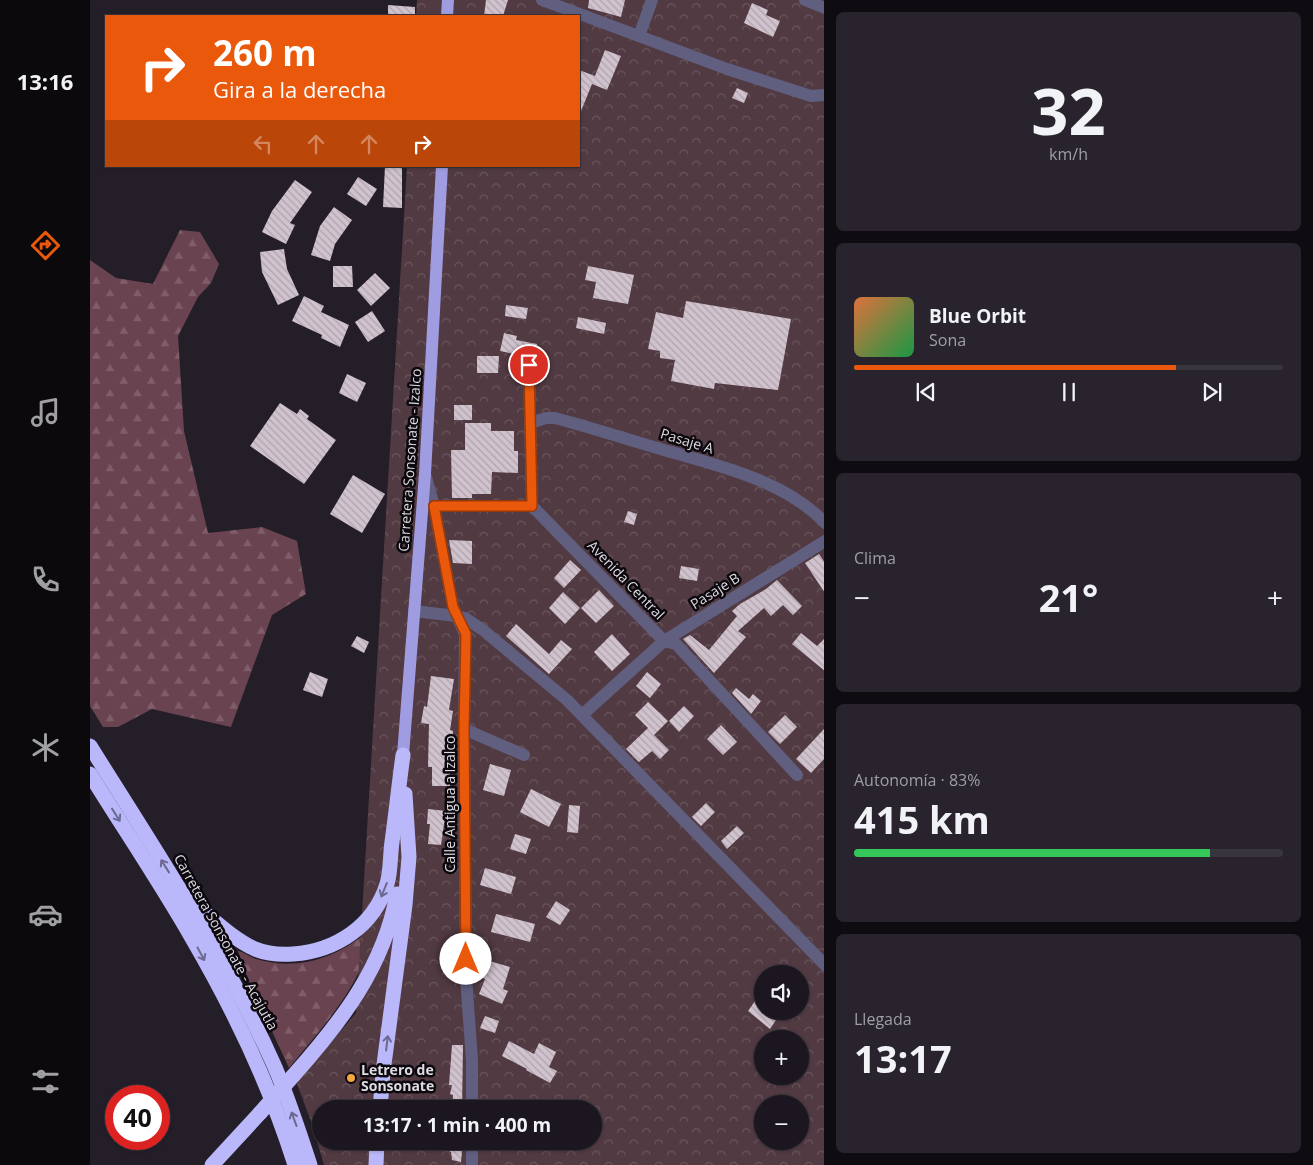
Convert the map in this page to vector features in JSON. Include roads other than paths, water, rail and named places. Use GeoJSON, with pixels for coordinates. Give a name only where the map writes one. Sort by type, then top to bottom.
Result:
{"type":"FeatureCollection","features":[{"type":"Feature","properties":{"kind":"highway","name":"Carretera Sonsonate - Acajutla"},"geometry":{"type":"LineString","coordinates":[[90,746],[185,897],[244,1001],[275,1066],[310,1165]]}},
{"type":"Feature","properties":{"kind":"highway"},"geometry":{"type":"LineString","coordinates":[[185,897],[238,939],[257,950],[270,954],[301,954],[347,938],[373,912],[387,883],[403,755]]}},
{"type":"Feature","properties":{"kind":"highway"},"geometry":{"type":"LineString","coordinates":[[212,1165],[336,1026],[371,972],[390,925],[398,888],[403,755]]}},
{"type":"Feature","properties":{"kind":"highway"},"geometry":{"type":"LineString","coordinates":[[381,1100],[405,905],[409,857],[403,755]]}},
{"type":"Feature","properties":{"kind":"highway"},"geometry":{"type":"LineString","coordinates":[[90,774],[192,937],[235,1017],[266,1085],[295,1165]]}},
{"type":"Feature","properties":{"kind":"highway"},"geometry":{"type":"LineString","coordinates":[[376,1165],[377,1150]]}},
{"type":"Feature","properties":{"kind":"main road"},"geometry":{"type":"LineString","coordinates":[[447,15],[448,0]]}},
{"type":"Feature","properties":{"kind":"main road","name":"Carretera Sonsonate - Izalco"},"geometry":{"type":"LineString","coordinates":[[403,755],[425,474],[442,167]]}},
{"type":"Feature","properties":{"kind":"street"},"geometry":{"type":"LineString","coordinates":[[542,0],[727,68],[811,96],[824,95]]}},
{"type":"Feature","properties":{"kind":"street"},"geometry":{"type":"LineString","coordinates":[[639,36],[652,0]]}},
{"type":"Feature","properties":{"kind":"street"},"geometry":{"type":"LineString","coordinates":[[805,0],[824,8]]}},
{"type":"Feature","properties":{"kind":"street"},"geometry":{"type":"LineString","coordinates":[[434,506],[532,506],[529,365]]}},
{"type":"Feature","properties":{"kind":"street","name":"Pasaje A"},"geometry":{"type":"LineString","coordinates":[[530,423],[546,418],[554,418],[721,467],[756,480],[800,502],[811,509],[824,523]]}},
{"type":"Feature","properties":{"kind":"street","name":"Calle Antigua a Izalco"},"geometry":{"type":"LineString","coordinates":[[425,474],[434,506],[456,616],[466,634],[464,729],[466,978],[472,1061],[472,1100]]}},
{"type":"Feature","properties":{"kind":"street","name":"Avenida Central"},"geometry":{"type":"LineString","coordinates":[[532,506],[664,641],[676,644],[796,775]]}},
{"type":"Feature","properties":{"kind":"street","name":"Pasaje B"},"geometry":{"type":"LineString","coordinates":[[582,715],[664,641],[824,541]]}},
{"type":"Feature","properties":{"kind":"street"},"geometry":{"type":"LineString","coordinates":[[414,611],[465,618],[483,630],[567,700],[824,965]]}},
{"type":"Feature","properties":{"kind":"street"},"geometry":{"type":"LineString","coordinates":[[464,729],[524,755]]}},
{"type":"Feature","properties":{"kind":"street"},"geometry":{"type":"LineString","coordinates":[[472,1150],[472,1165]]}},
{"type":"Feature","properties":{"kind":"place","name":"Letrero de Sonsonate"},"geometry":{"type":"Point","coordinates":[351,1078]}}]}
